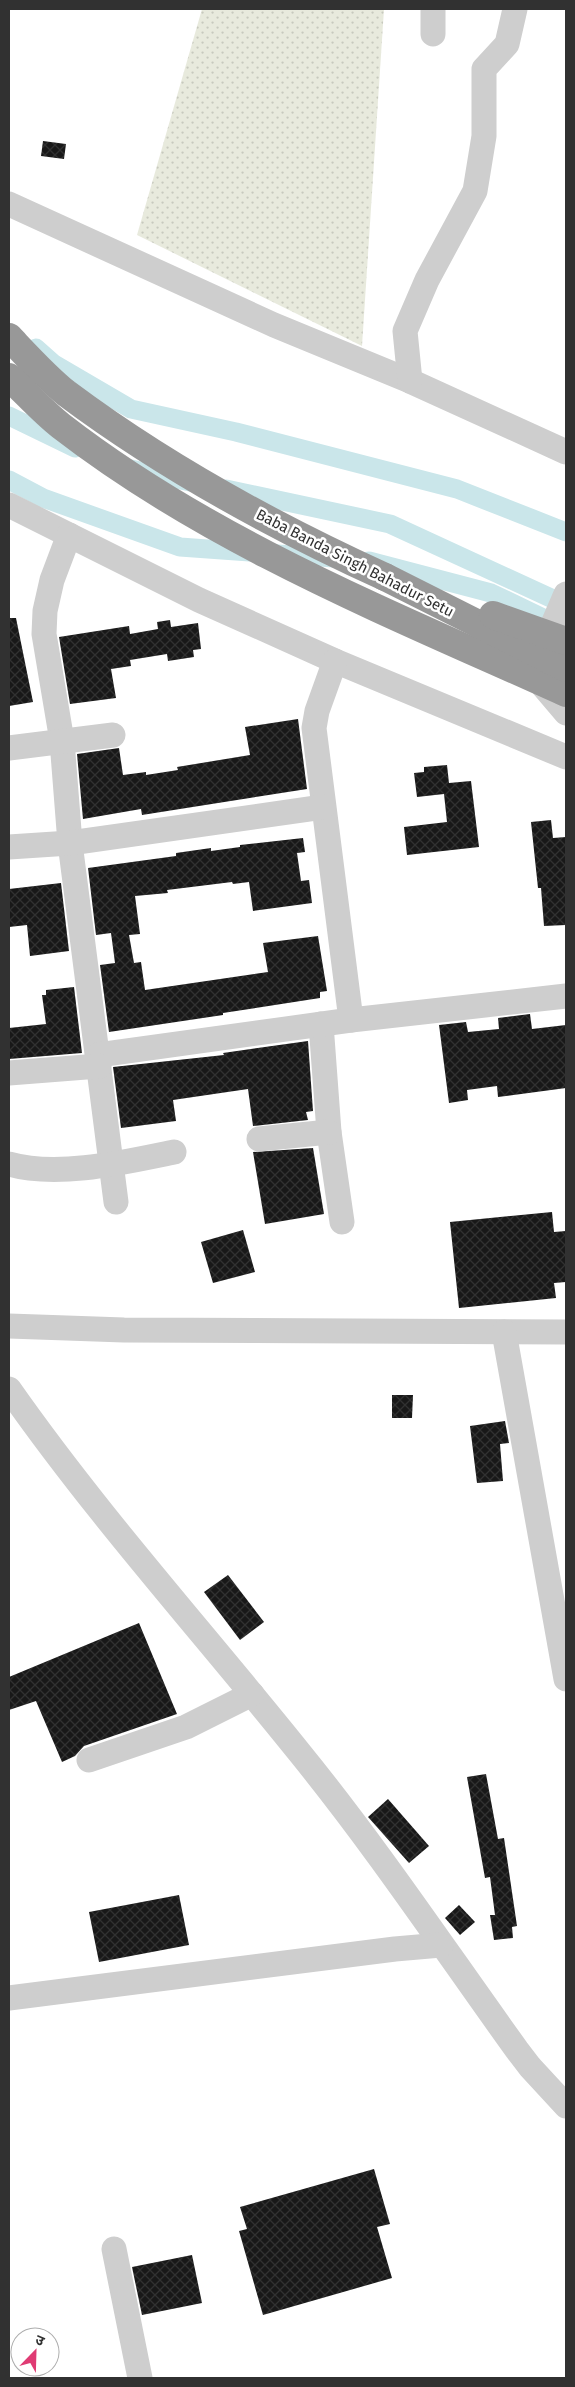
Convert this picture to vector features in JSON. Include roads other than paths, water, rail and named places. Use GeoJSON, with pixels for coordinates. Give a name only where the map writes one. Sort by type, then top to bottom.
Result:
{"type":"FeatureCollection","features":[{"type":"Feature","properties":{"kind":"highway","name":"Baba Banda Singh Bahadur Setu"},"geometry":{"type":"LineString","coordinates":[[9,338],[65,392],[187,475],[308,542],[566,668]]}},
{"type":"Feature","properties":{"kind":"highway","name":"Baba Banda Singh Bahadur Setu"},"geometry":{"type":"LineString","coordinates":[[9,377],[60,425],[129,474],[200,518],[376,606],[566,693]]}},
{"type":"Feature","properties":{"kind":"highway"},"geometry":{"type":"LineString","coordinates":[[385,578],[566,641]]}},
{"type":"Feature","properties":{"kind":"street"},"geometry":{"type":"LineString","coordinates":[[433,9],[433,34]]}},
{"type":"Feature","properties":{"kind":"street"},"geometry":{"type":"LineString","coordinates":[[410,381],[405,331],[427,280],[475,191],[484,136],[484,69],[507,44],[515,9]]}},
{"type":"Feature","properties":{"kind":"street"},"geometry":{"type":"LineString","coordinates":[[9,204],[274,325],[410,381],[566,452]]}},
{"type":"Feature","properties":{"kind":"street"},"geometry":{"type":"LineString","coordinates":[[9,506],[199,600],[335,661],[566,756]]}},
{"type":"Feature","properties":{"kind":"street"},"geometry":{"type":"LineString","coordinates":[[69,535],[52,580],[45,611],[44,634],[62,741],[70,843],[116,1202]]}},
{"type":"Feature","properties":{"kind":"street"},"geometry":{"type":"LineString","coordinates":[[566,594],[532,673],[566,713]]}},
{"type":"Feature","properties":{"kind":"street"},"geometry":{"type":"LineString","coordinates":[[335,661],[317,711],[314,728],[351,1020]]}},
{"type":"Feature","properties":{"kind":"street"},"geometry":{"type":"LineString","coordinates":[[9,748],[113,735]]}},
{"type":"Feature","properties":{"kind":"street"},"geometry":{"type":"LineString","coordinates":[[9,847],[70,843],[323,807]]}},
{"type":"Feature","properties":{"kind":"street"},"geometry":{"type":"LineString","coordinates":[[9,1073],[98,1061],[321,1024],[343,1023],[351,1020],[566,996]]}},
{"type":"Feature","properties":{"kind":"street"},"geometry":{"type":"LineString","coordinates":[[321,1024],[329,1132],[342,1222]]}},
{"type":"Feature","properties":{"kind":"street"},"geometry":{"type":"LineString","coordinates":[[259,1140],[329,1132]]}},
{"type":"Feature","properties":{"kind":"street"},"geometry":{"type":"LineString","coordinates":[[9,1164],[25,1168],[48,1169],[112,1165],[174,1152]]}},
{"type":"Feature","properties":{"kind":"street"},"geometry":{"type":"LineString","coordinates":[[9,1326],[134,1330],[566,1332]]}},
{"type":"Feature","properties":{"kind":"street"},"geometry":{"type":"LineString","coordinates":[[504,1332],[566,1679]]}},
{"type":"Feature","properties":{"kind":"street"},"geometry":{"type":"LineString","coordinates":[[9,1389],[49,1446],[367,1838],[530,2068],[566,2106]]}},
{"type":"Feature","properties":{"kind":"street"},"geometry":{"type":"LineString","coordinates":[[89,1760],[186,1727],[252,1694]]}},
{"type":"Feature","properties":{"kind":"street"},"geometry":{"type":"LineString","coordinates":[[9,1998],[395,1949],[441,1945]]}},
{"type":"Feature","properties":{"kind":"street"},"geometry":{"type":"LineString","coordinates":[[114,2249],[140,2378]]}},
{"type":"Feature","properties":{"kind":"waterway"},"geometry":{"type":"LineString","coordinates":[[36,348],[54,364],[131,409],[236,432],[457,489],[566,532]]}},
{"type":"Feature","properties":{"kind":"waterway"},"geometry":{"type":"LineString","coordinates":[[9,416],[75,448]]}},
{"type":"Feature","properties":{"kind":"waterway"},"geometry":{"type":"LineString","coordinates":[[131,469],[190,482]]}},
{"type":"Feature","properties":{"kind":"waterway"},"geometry":{"type":"LineString","coordinates":[[9,480],[43,498],[180,547],[334,558]]}},
{"type":"Feature","properties":{"kind":"waterway"},"geometry":{"type":"LineString","coordinates":[[226,489],[390,524],[566,605]]}},
{"type":"Feature","properties":{"kind":"waterway"},"geometry":{"type":"LineString","coordinates":[[369,561],[491,593],[564,628]]}}]}
